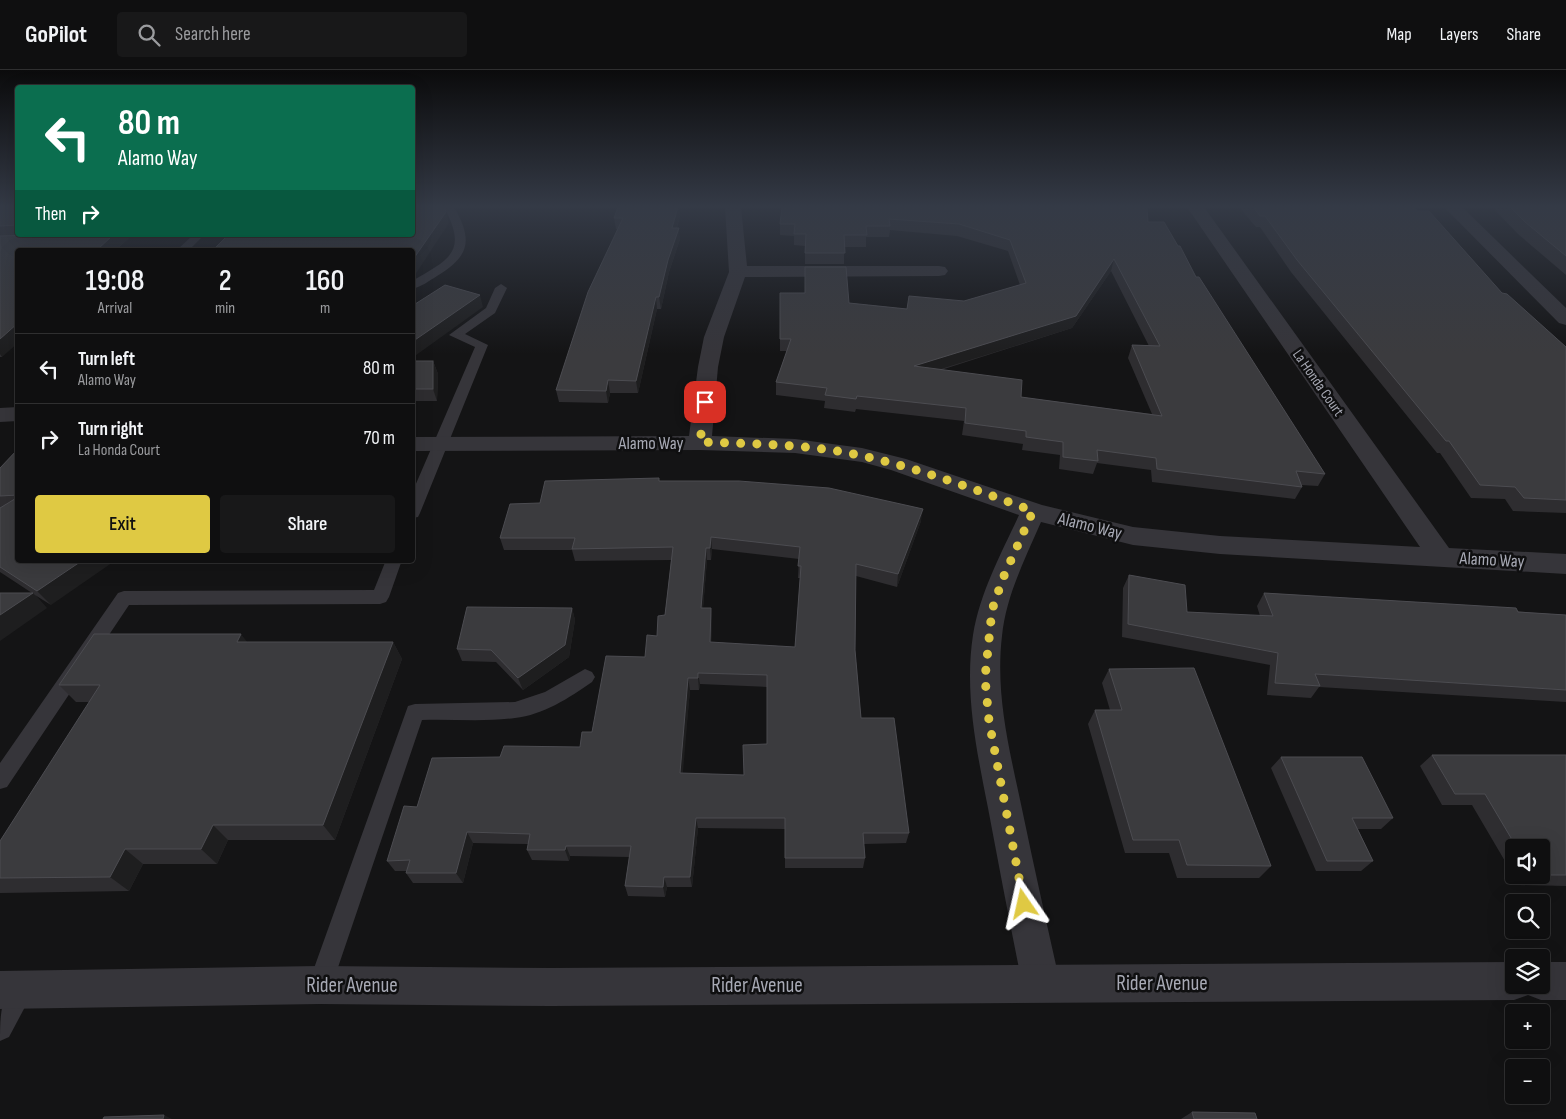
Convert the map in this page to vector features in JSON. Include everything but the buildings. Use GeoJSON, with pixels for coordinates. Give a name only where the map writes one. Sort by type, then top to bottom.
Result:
{"type":"FeatureCollection","features":[{"type":"Feature","properties":{"kind":"street"},"geometry":{"type":"LineString","coordinates":[[700,442],[708,367],[714,337],[738,272],[737,256]]}},
{"type":"Feature","properties":{"kind":"street","name":"La Honda Court"},"geometry":{"type":"LineString","coordinates":[[1229,256],[1442,558]]}},
{"type":"Feature","properties":{"kind":"street"},"geometry":{"type":"LineString","coordinates":[[1502,256],[1566,319]]}},
{"type":"Feature","properties":{"kind":"street"},"geometry":{"type":"LineString","coordinates":[[738,272],[939,271]]}},
{"type":"Feature","properties":{"kind":"street"},"geometry":{"type":"LineString","coordinates":[[0,415],[15,414]]}},
{"type":"Feature","properties":{"kind":"street","name":"Alamo Way"},"geometry":{"type":"LineString","coordinates":[[415,444],[700,442],[795,446],[862,455],[932,474],[1033,511],[1106,531],[1169,541],[1566,564]]}},
{"type":"Feature","properties":{"kind":"street"},"geometry":{"type":"LineString","coordinates":[[1033,511],[1003,578],[992,610],[985,678],[989,721],[1000,785],[1041,983]]}},
{"type":"Feature","properties":{"kind":"street","name":"Rider Avenue"},"geometry":{"type":"LineString","coordinates":[[11,990],[320,985],[561,987],[1505,981]]}},
{"type":"Feature","properties":{"kind":"street"},"geometry":{"type":"LineString","coordinates":[[1550,981],[1566,981]]}},
{"type":"Feature","properties":{"kind":"lane"},"geometry":{"type":"LineString","coordinates":[[415,284],[455,256]]}},
{"type":"Feature","properties":{"kind":"lane"},"geometry":{"type":"LineString","coordinates":[[415,506],[482,345],[455,335],[491,310],[501,288]]}},
{"type":"Feature","properties":{"kind":"lane"},"geometry":{"type":"LineString","coordinates":[[0,780],[124,598],[380,597],[393,563]]}},
{"type":"Feature","properties":{"kind":"lane"},"geometry":{"type":"LineString","coordinates":[[320,985],[415,712],[515,710],[529,708],[553,698],[585,677]]}},
{"type":"Feature","properties":{"kind":"lane"},"geometry":{"type":"LineString","coordinates":[[0,1028],[11,990]]}},
{"type":"Feature","properties":{"kind":"route"},"geometry":{"type":"LineString","coordinates":[[705,402],[700,442],[795,446],[862,455],[932,474],[1033,511],[1003,578],[992,610],[987,642],[985,678],[989,721],[1000,785],[1024,904]]}}]}
